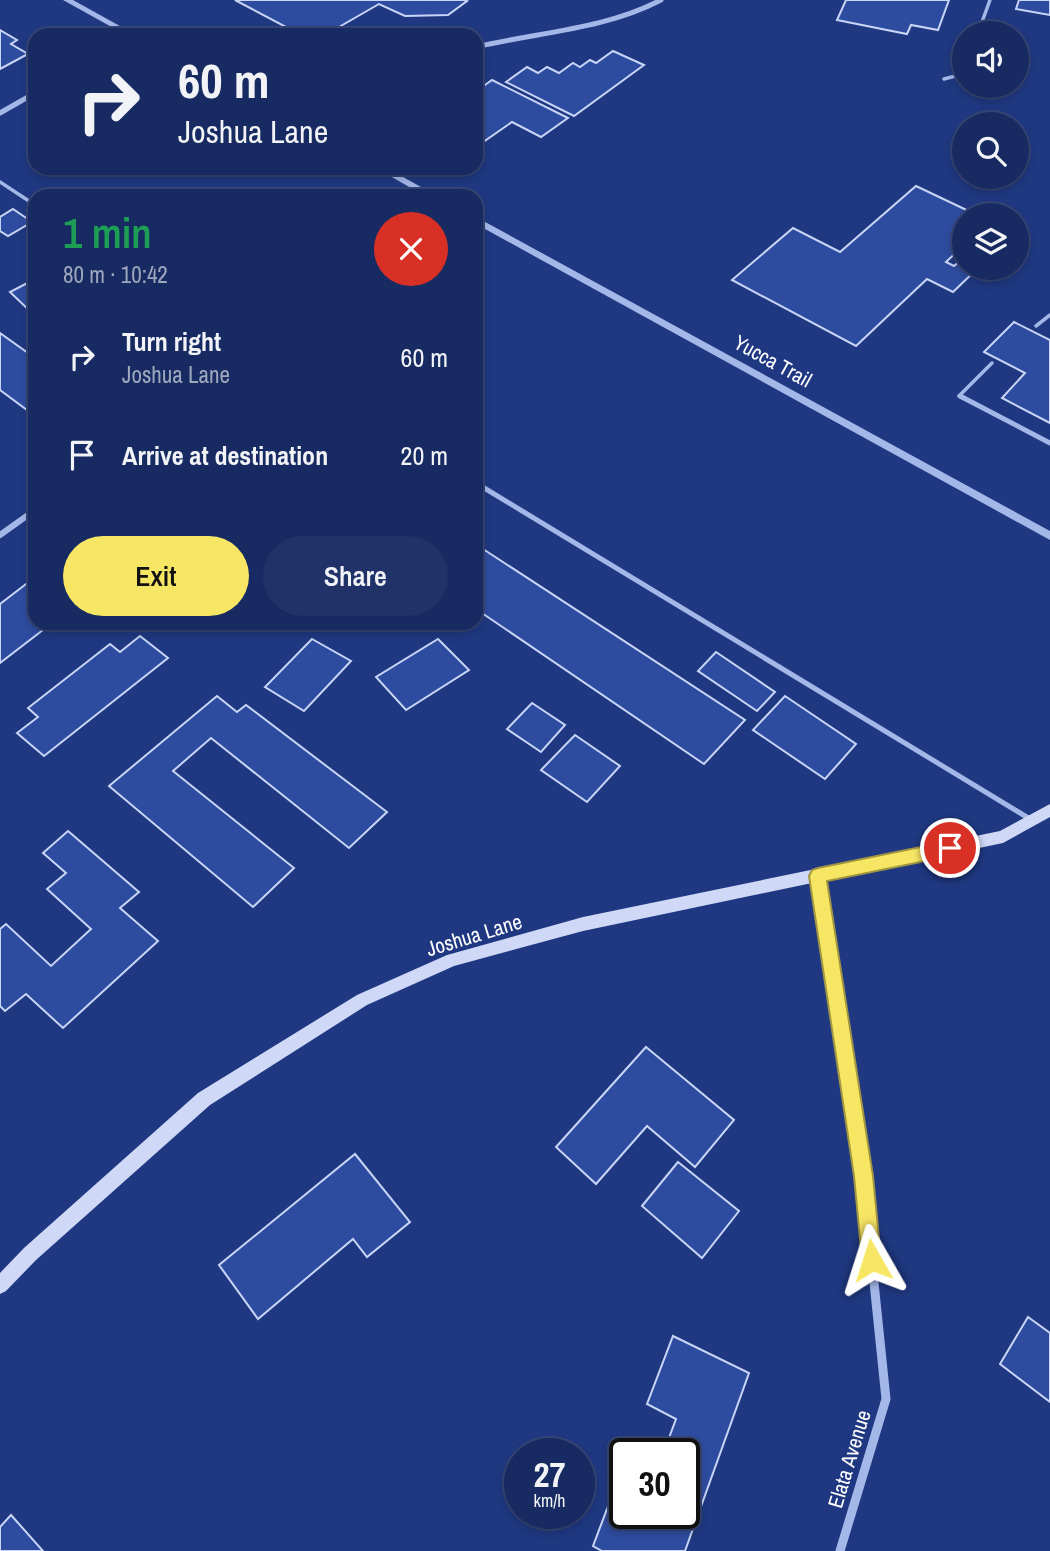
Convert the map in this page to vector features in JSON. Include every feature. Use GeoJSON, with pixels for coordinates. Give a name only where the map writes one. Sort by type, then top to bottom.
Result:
{"type":"FeatureCollection","features":[{"type":"Feature","properties":{"kind":"main road","name":"Joshua Lane"},"geometry":{"type":"LineString","coordinates":[[0,1285],[30,1254],[204,1099],[362,1000],[452,960],[583,924],[1003,837],[1050,810]]}},
{"type":"Feature","properties":{"kind":"street"},"geometry":{"type":"LineString","coordinates":[[67,0],[119,28]]}},
{"type":"Feature","properties":{"kind":"street"},"geometry":{"type":"LineString","coordinates":[[483,46],[597,26],[642,11],[661,0]]}},
{"type":"Feature","properties":{"kind":"street"},"geometry":{"type":"LineString","coordinates":[[0,113],[28,97]]}},
{"type":"Feature","properties":{"kind":"street"},"geometry":{"type":"LineString","coordinates":[[393,175],[419,189]]}},
{"type":"Feature","properties":{"kind":"street","name":"Yucca Trail"},"geometry":{"type":"LineString","coordinates":[[483,224],[1050,536]]}},
{"type":"Feature","properties":{"kind":"street"},"geometry":{"type":"LineString","coordinates":[[0,535],[28,515]]}},
{"type":"Feature","properties":{"kind":"street","name":"Elata Avenue"},"geometry":{"type":"LineString","coordinates":[[818,876],[863,1176],[886,1399],[840,1551]]}},
{"type":"Feature","properties":{"kind":"lane"},"geometry":{"type":"LineString","coordinates":[[982,21],[990,0]]}},
{"type":"Feature","properties":{"kind":"lane"},"geometry":{"type":"LineString","coordinates":[[944,79],[952,77]]}},
{"type":"Feature","properties":{"kind":"lane"},"geometry":{"type":"LineString","coordinates":[[0,183],[28,201]]}},
{"type":"Feature","properties":{"kind":"lane"},"geometry":{"type":"LineString","coordinates":[[1035,326],[1050,315]]}},
{"type":"Feature","properties":{"kind":"lane"},"geometry":{"type":"LineString","coordinates":[[992,363],[959,396],[1050,443]]}},
{"type":"Feature","properties":{"kind":"lane"},"geometry":{"type":"LineString","coordinates":[[483,487],[1032,820]]}},
{"type":"Feature","properties":{"kind":"building"},"geometry":{"type":"Polygon","coordinates":[[[235,0],[467,1],[448,15],[405,16],[379,4],[337,28],[288,28],[235,0]]]}},
{"type":"Feature","properties":{"kind":"building"},"geometry":{"type":"Polygon","coordinates":[[[846,0],[949,0],[938,30],[911,25],[907,34],[837,20],[846,0]]]}},
{"type":"Feature","properties":{"kind":"building"},"geometry":{"type":"Polygon","coordinates":[[[1019,0],[1050,0],[1050,15],[1016,9],[1019,0]]]}},
{"type":"Feature","properties":{"kind":"building"},"geometry":{"type":"Polygon","coordinates":[[[0,30],[17,40],[11,44],[28,54],[0,69],[0,30]]]}},
{"type":"Feature","properties":{"kind":"building"},"geometry":{"type":"Polygon","coordinates":[[[613,51],[644,65],[574,116],[506,82],[527,67],[538,73],[547,67],[559,73],[573,63],[580,67],[590,60],[596,63],[613,51]]]}},
{"type":"Feature","properties":{"kind":"building"},"geometry":{"type":"Polygon","coordinates":[[[492,80],[568,118],[541,137],[512,122],[483,142],[483,84],[492,80]]]}},
{"type":"Feature","properties":{"kind":"building"},"geometry":{"type":"Polygon","coordinates":[[[916,186],[952,203],[952,256],[946,262],[952,265],[952,280],[966,280],[953,292],[927,279],[856,346],[732,280],[793,228],[840,252],[916,186]]]}},
{"type":"Feature","properties":{"kind":"building"},"geometry":{"type":"Polygon","coordinates":[[[13,209],[28,219],[28,224],[8,236],[0,231],[0,217],[13,209]]]}},
{"type":"Feature","properties":{"kind":"building"},"geometry":{"type":"Polygon","coordinates":[[[28,283],[28,309],[10,292],[28,283]]]}},
{"type":"Feature","properties":{"kind":"building"},"geometry":{"type":"Polygon","coordinates":[[[1014,322],[1050,340],[1050,423],[1002,398],[1025,373],[984,352],[1014,322]]]}},
{"type":"Feature","properties":{"kind":"building"},"geometry":{"type":"Polygon","coordinates":[[[0,333],[28,353],[28,409],[0,390],[0,333]]]}},
{"type":"Feature","properties":{"kind":"building"},"geometry":{"type":"Polygon","coordinates":[[[483,549],[745,720],[704,764],[483,614],[483,549]]]}},
{"type":"Feature","properties":{"kind":"building"},"geometry":{"type":"Polygon","coordinates":[[[28,583],[28,630],[43,630],[0,663],[0,604],[28,583]]]}},
{"type":"Feature","properties":{"kind":"building"},"geometry":{"type":"Polygon","coordinates":[[[140,636],[168,658],[44,756],[17,733],[38,717],[28,708],[110,644],[120,652],[140,636]]]}},
{"type":"Feature","properties":{"kind":"building"},"geometry":{"type":"Polygon","coordinates":[[[312,639],[351,661],[304,711],[265,687],[312,639]]]}},
{"type":"Feature","properties":{"kind":"building"},"geometry":{"type":"Polygon","coordinates":[[[438,639],[469,670],[406,710],[376,677],[438,639]]]}},
{"type":"Feature","properties":{"kind":"building"},"geometry":{"type":"Polygon","coordinates":[[[716,652],[775,692],[757,711],[698,671],[716,652]]]}},
{"type":"Feature","properties":{"kind":"building"},"geometry":{"type":"Polygon","coordinates":[[[217,696],[237,712],[246,705],[387,812],[349,848],[211,738],[173,771],[294,868],[253,907],[109,786],[217,696]]]}},
{"type":"Feature","properties":{"kind":"building"},"geometry":{"type":"Polygon","coordinates":[[[785,696],[856,744],[825,779],[753,730],[785,696]]]}},
{"type":"Feature","properties":{"kind":"building"},"geometry":{"type":"Polygon","coordinates":[[[532,703],[565,725],[541,752],[507,729],[532,703]]]}},
{"type":"Feature","properties":{"kind":"building"},"geometry":{"type":"Polygon","coordinates":[[[575,735],[620,766],[587,802],[541,770],[575,735]]]}},
{"type":"Feature","properties":{"kind":"building"},"geometry":{"type":"Polygon","coordinates":[[[68,831],[139,892],[120,908],[158,941],[63,1028],[26,994],[5,1011],[0,1006],[0,929],[6,924],[51,966],[91,929],[47,889],[66,873],[43,853],[68,831]]]}},
{"type":"Feature","properties":{"kind":"building"},"geometry":{"type":"Polygon","coordinates":[[[646,1047],[734,1120],[695,1167],[647,1126],[596,1184],[556,1147],[646,1047]]]}},
{"type":"Feature","properties":{"kind":"building"},"geometry":{"type":"Polygon","coordinates":[[[355,1154],[410,1222],[367,1257],[353,1239],[258,1319],[219,1265],[355,1154]]]}},
{"type":"Feature","properties":{"kind":"building"},"geometry":{"type":"Polygon","coordinates":[[[678,1162],[739,1211],[702,1258],[642,1206],[678,1162]]]}},
{"type":"Feature","properties":{"kind":"building"},"geometry":{"type":"Polygon","coordinates":[[[1028,1317],[1050,1333],[1050,1402],[1000,1364],[1028,1317]]]}},
{"type":"Feature","properties":{"kind":"building"},"geometry":{"type":"Polygon","coordinates":[[[673,1336],[749,1373],[700,1509],[700,1438],[669,1438],[676,1419],[647,1404],[673,1336]]]}},
{"type":"Feature","properties":{"kind":"building"},"geometry":{"type":"Polygon","coordinates":[[[609,1504],[609,1529],[693,1529],[685,1551],[602,1551],[593,1546],[609,1504]]]}},
{"type":"Feature","properties":{"kind":"building"},"geometry":{"type":"Polygon","coordinates":[[[11,1515],[43,1551],[0,1551],[0,1527],[11,1515]]]}},
{"type":"Feature","properties":{"kind":"route"},"geometry":{"type":"LineString","coordinates":[[872,1260],[863,1176],[818,876],[950,848]]}}]}
